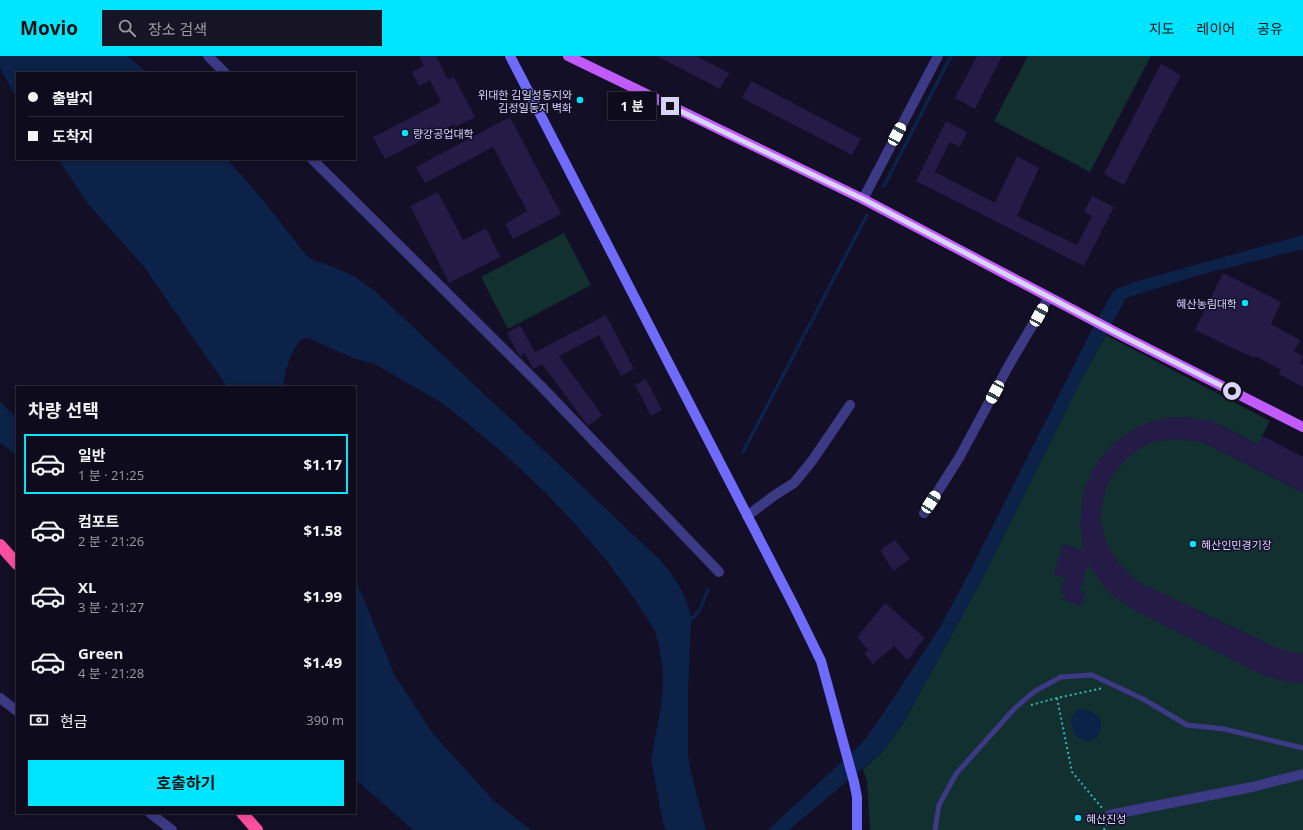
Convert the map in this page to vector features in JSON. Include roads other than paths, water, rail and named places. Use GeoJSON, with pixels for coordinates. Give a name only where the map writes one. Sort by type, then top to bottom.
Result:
{"type":"FeatureCollection","features":[{"type":"Feature","properties":{"kind":"highway"},"geometry":{"type":"LineString","coordinates":[[0,545],[16,563]]}},
{"type":"Feature","properties":{"kind":"highway"},"geometry":{"type":"LineString","coordinates":[[243,814],[257,830]]}},
{"type":"Feature","properties":{"kind":"main road"},"geometry":{"type":"LineString","coordinates":[[510,56],[821,661],[854,782],[857,797],[857,830]]}},
{"type":"Feature","properties":{"kind":"main road"},"geometry":{"type":"LineString","coordinates":[[573,57],[863,199],[1119,334],[1303,427]]}},
{"type":"Feature","properties":{"kind":"street"},"geometry":{"type":"LineString","coordinates":[[208,56],[224,72]]}},
{"type":"Feature","properties":{"kind":"street"},"geometry":{"type":"LineString","coordinates":[[863,199],[938,56]]}},
{"type":"Feature","properties":{"kind":"street"},"geometry":{"type":"LineString","coordinates":[[313,160],[540,385],[719,572]]}},
{"type":"Feature","properties":{"kind":"street"},"geometry":{"type":"LineString","coordinates":[[924,513],[959,458],[1009,365],[1049,297]]}},
{"type":"Feature","properties":{"kind":"street"},"geometry":{"type":"LineString","coordinates":[[747,516],[794,483],[812,461],[850,405]]}},
{"type":"Feature","properties":{"kind":"street"},"geometry":{"type":"LineString","coordinates":[[0,698],[16,710]]}},
{"type":"Feature","properties":{"kind":"street"},"geometry":{"type":"LineString","coordinates":[[1108,815],[1252,787],[1303,774]]}},
{"type":"Feature","properties":{"kind":"street"},"geometry":{"type":"LineString","coordinates":[[151,814],[172,830]]}},
{"type":"Feature","properties":{"kind":"lane"},"geometry":{"type":"LineString","coordinates":[[935,830],[939,805],[956,774],[1014,709],[1036,691],[1061,677],[1092,675],[1143,699],[1188,726],[1224,729],[1303,748]]}},
{"type":"Feature","properties":{"kind":"water"},"geometry":{"type":"Polygon","coordinates":[[[0,56],[127,56],[147,72],[16,72],[16,97],[0,68],[0,56]]]}},
{"type":"Feature","properties":{"kind":"water"},"geometry":{"type":"Polygon","coordinates":[[[59,160],[228,160],[262,199],[306,255],[348,274],[376,292],[660,560],[680,587],[687,602],[691,619],[688,692],[688,756],[706,830],[666,830],[663,823],[651,759],[660,713],[663,687],[663,669],[656,634],[636,601],[606,560],[545,492],[501,451],[445,405],[375,364],[353,358],[308,338],[302,339],[295,348],[285,375],[284,386],[226,386],[145,268],[88,204],[59,160]]]}},
{"type":"Feature","properties":{"kind":"water"},"geometry":{"type":"Polygon","coordinates":[[[1303,235],[1303,249],[1199,275],[1126,298],[1082,378],[979,585],[904,722],[883,751],[789,830],[768,830],[863,742],[940,627],[971,569],[1091,331],[1114,290],[1134,282],[1303,235]]]}},
{"type":"Feature","properties":{"kind":"water"},"geometry":{"type":"Polygon","coordinates":[[[0,401],[10,412],[16,415],[16,455],[0,442],[0,401]]]}},
{"type":"Feature","properties":{"kind":"water"},"geometry":{"type":"Polygon","coordinates":[[[356,580],[395,676],[434,735],[494,801],[531,830],[413,830],[356,780],[356,580]]]}},
{"type":"Feature","properties":{"kind":"water"},"geometry":{"type":"Polygon","coordinates":[[[1080,709],[1092,712],[1099,718],[1101,727],[1096,739],[1083,740],[1075,734],[1071,724],[1071,719],[1075,712],[1080,709]]]}},
{"type":"Feature","properties":{"kind":"waterway"},"geometry":{"type":"LineString","coordinates":[[884,186],[951,56]]}},
{"type":"Feature","properties":{"kind":"waterway"},"geometry":{"type":"LineString","coordinates":[[743,452],[867,215]]}},
{"type":"Feature","properties":{"kind":"waterway"},"geometry":{"type":"LineString","coordinates":[[686,619],[697,613],[708,590]]}},
{"type":"Feature","properties":{"kind":"place","name":"위대한 김일성동지와 김정일동지 벽화"},"geometry":{"type":"Point","coordinates":[580,100]}},
{"type":"Feature","properties":{"kind":"place","name":"량강공업대학"},"geometry":{"type":"Point","coordinates":[405,133]}},
{"type":"Feature","properties":{"kind":"place","name":"혜산농림대학"},"geometry":{"type":"Point","coordinates":[1245,303]}},
{"type":"Feature","properties":{"kind":"place","name":"혜산인민경기장"},"geometry":{"type":"Point","coordinates":[1193,544]}},
{"type":"Feature","properties":{"kind":"place","name":"혜산진성"},"geometry":{"type":"Point","coordinates":[1078,818]}}]}
